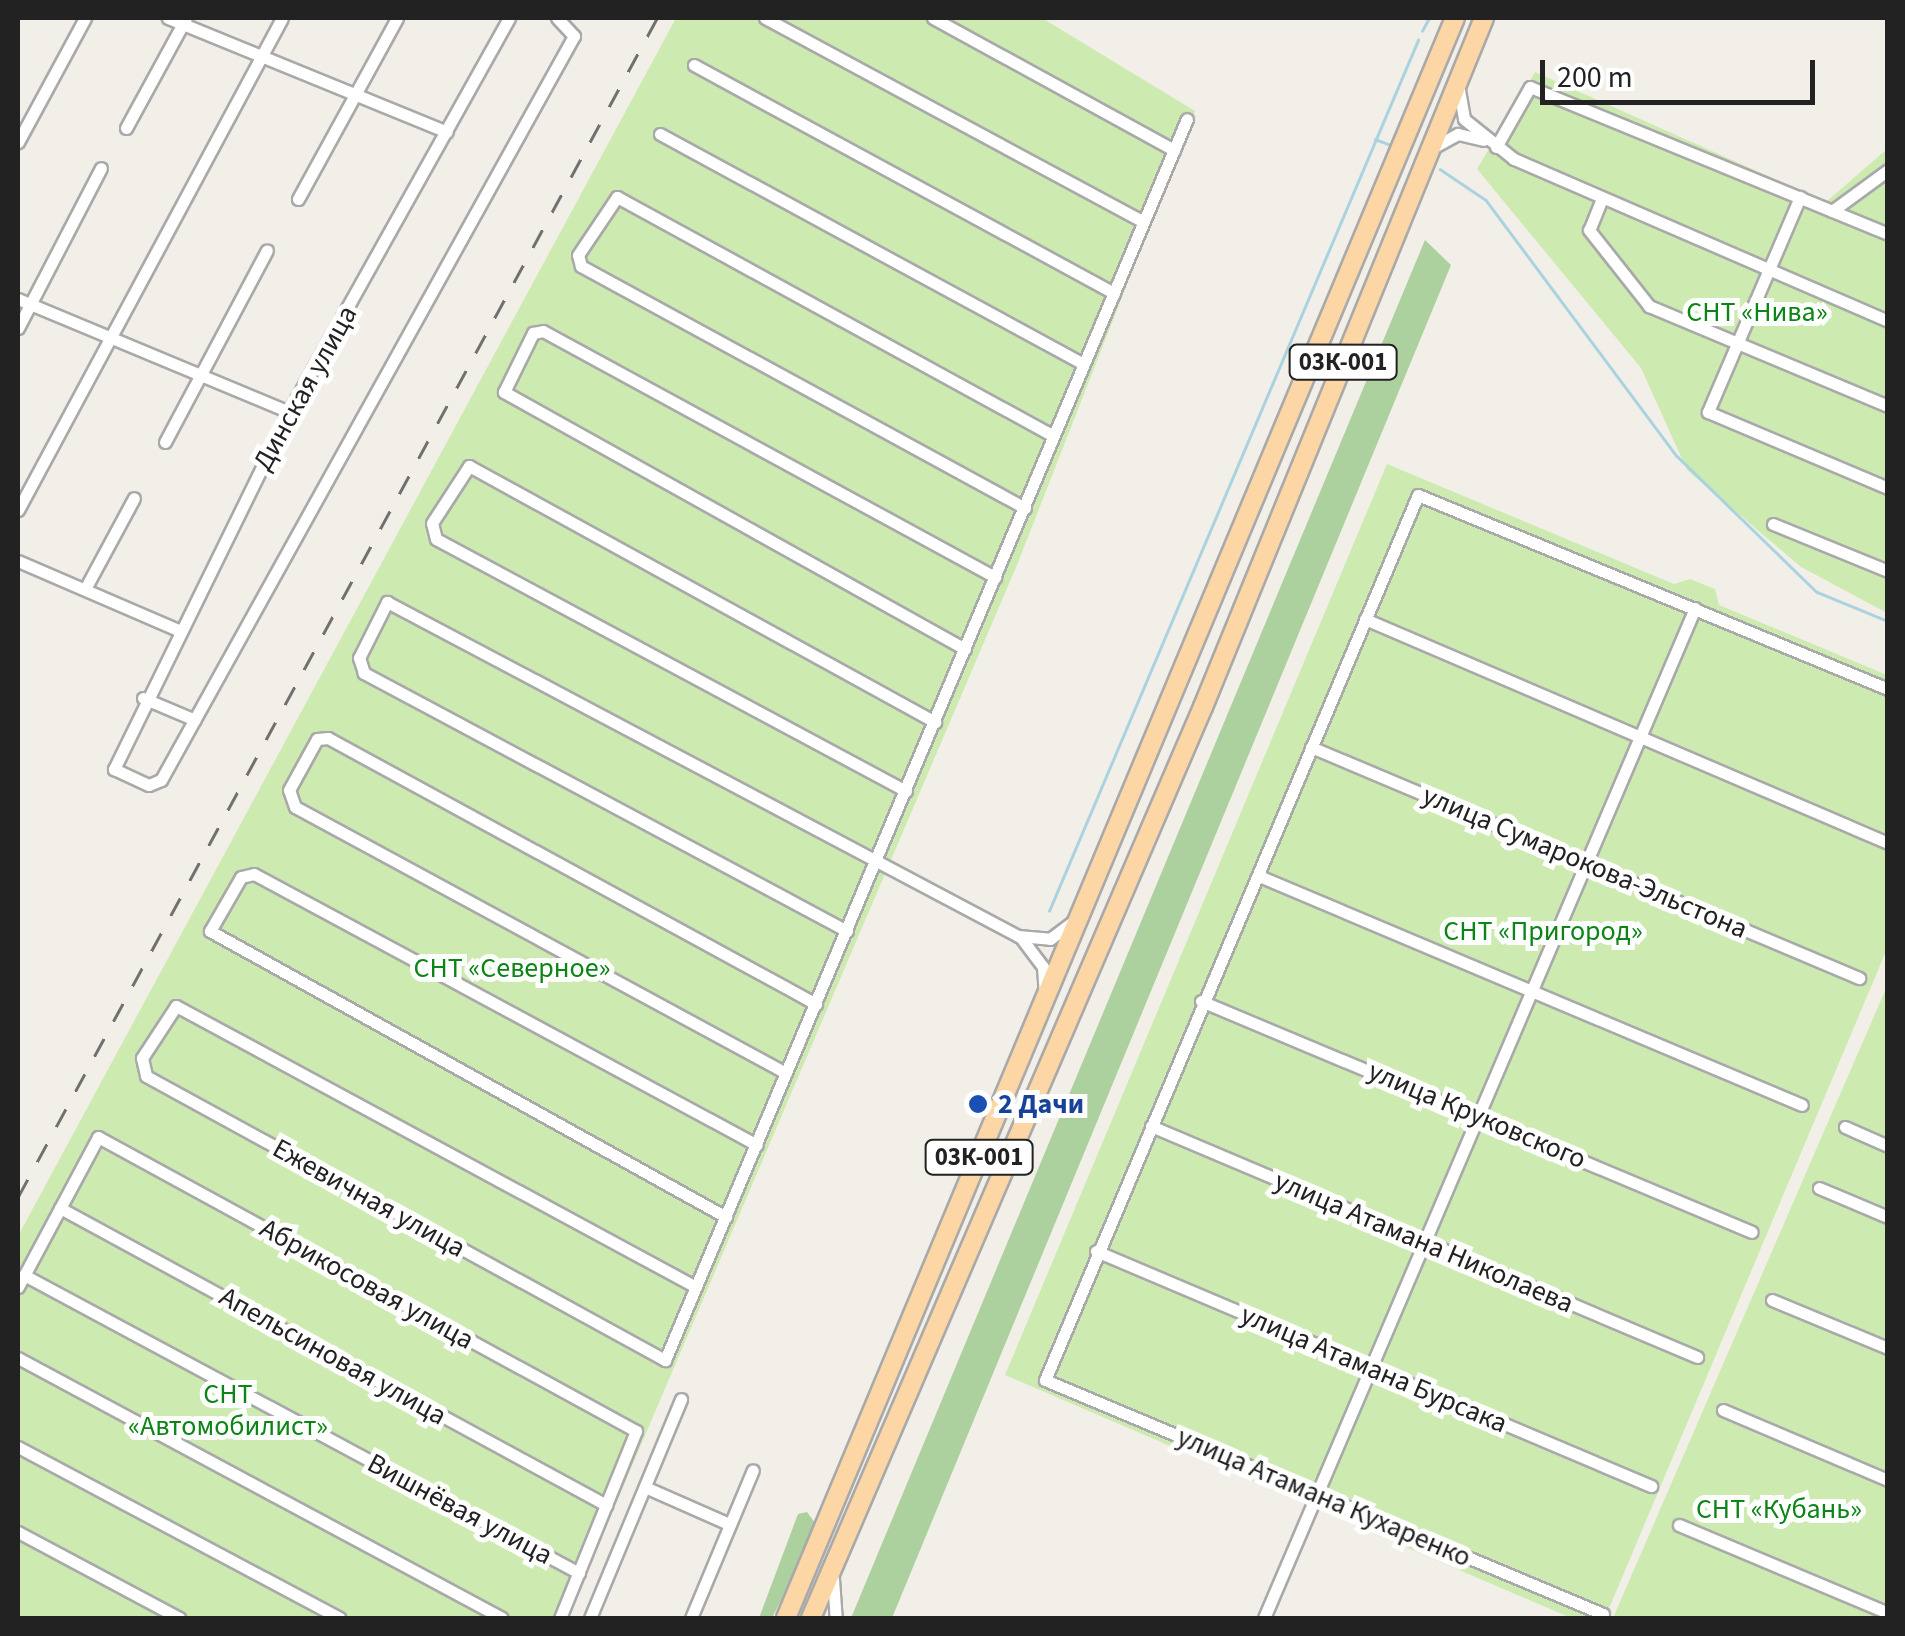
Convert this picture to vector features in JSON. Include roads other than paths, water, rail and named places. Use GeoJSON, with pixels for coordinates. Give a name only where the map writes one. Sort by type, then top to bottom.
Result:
{"type":"FeatureCollection","features":[{"type":"Feature","properties":{"kind":"main road","name":"03К-001"},"geometry":{"type":"LineString","coordinates":[[786,1618],[1456,18]]}},
{"type":"Feature","properties":{"kind":"main road","name":"03К-001"},"geometry":{"type":"LineString","coordinates":[[811,1618],[1203,707],[1484,18]]}},
{"type":"Feature","properties":{"kind":"main road"},"geometry":{"type":"LineString","coordinates":[[1172,694],[1178,723],[1203,707]]}},
{"type":"Feature","properties":{"kind":"main road"},"geometry":{"type":"LineString","coordinates":[[1148,751],[1169,744],[1178,765]]}},
{"type":"Feature","properties":{"kind":"street"},"geometry":{"type":"LineString","coordinates":[[18,142],[85,18]]}},
{"type":"Feature","properties":{"kind":"street"},"geometry":{"type":"LineString","coordinates":[[168,18],[184,21],[447,132]]}},
{"type":"Feature","properties":{"kind":"street"},"geometry":{"type":"LineString","coordinates":[[18,510],[282,18]]}},
{"type":"Feature","properties":{"kind":"street"},"geometry":{"type":"LineString","coordinates":[[298,199],[398,18]]}},
{"type":"Feature","properties":{"kind":"street","name":"Динская улица"},"geometry":{"type":"LineString","coordinates":[[195,720],[156,784],[111,763],[290,412],[509,18]]}},
{"type":"Feature","properties":{"kind":"street"},"geometry":{"type":"LineString","coordinates":[[143,698],[195,720],[574,36],[557,18]]}},
{"type":"Feature","properties":{"kind":"street"},"geometry":{"type":"LineString","coordinates":[[765,18],[1144,222]]}},
{"type":"Feature","properties":{"kind":"street"},"geometry":{"type":"LineString","coordinates":[[933,18],[1174,150]]}},
{"type":"Feature","properties":{"kind":"street"},"geometry":{"type":"LineString","coordinates":[[126,128],[184,21]]}},
{"type":"Feature","properties":{"kind":"street"},"geometry":{"type":"LineString","coordinates":[[694,65],[1114,294]]}},
{"type":"Feature","properties":{"kind":"street"},"geometry":{"type":"LineString","coordinates":[[1463,66],[1460,108],[1491,144]]}},
{"type":"Feature","properties":{"kind":"street"},"geometry":{"type":"LineString","coordinates":[[1491,144],[1530,87],[1888,234]]}},
{"type":"Feature","properties":{"kind":"street"},"geometry":{"type":"LineString","coordinates":[[696,1287],[1187,119]]}},
{"type":"Feature","properties":{"kind":"street"},"geometry":{"type":"LineString","coordinates":[[660,134],[1084,364]]}},
{"type":"Feature","properties":{"kind":"street"},"geometry":{"type":"LineString","coordinates":[[1420,169],[1446,137],[1491,144],[1601,201],[1888,321]]}},
{"type":"Feature","properties":{"kind":"street"},"geometry":{"type":"LineString","coordinates":[[18,328],[24,302],[101,168]]}},
{"type":"Feature","properties":{"kind":"street"},"geometry":{"type":"LineString","coordinates":[[1832,211],[1888,170]]}},
{"type":"Feature","properties":{"kind":"street"},"geometry":{"type":"LineString","coordinates":[[1800,197],[1708,412],[1888,488]]}},
{"type":"Feature","properties":{"kind":"street"},"geometry":{"type":"LineString","coordinates":[[1025,508],[580,266],[608,199],[622,199],[1053,436]]}},
{"type":"Feature","properties":{"kind":"street"},"geometry":{"type":"LineString","coordinates":[[1601,201],[1589,230],[1649,306],[1888,406]]}},
{"type":"Feature","properties":{"kind":"street"},"geometry":{"type":"LineString","coordinates":[[164,442],[267,250]]}},
{"type":"Feature","properties":{"kind":"street"},"geometry":{"type":"LineString","coordinates":[[24,302],[290,412]]}},
{"type":"Feature","properties":{"kind":"street"},"geometry":{"type":"LineString","coordinates":[[965,650],[513,404],[504,392],[533,334],[544,331],[995,577]]}},
{"type":"Feature","properties":{"kind":"street"},"geometry":{"type":"LineString","coordinates":[[906,792],[436,539],[432,524],[461,470],[484,475],[935,722]]}},
{"type":"Feature","properties":{"kind":"street"},"geometry":{"type":"LineString","coordinates":[[1096,1251],[1418,496],[1888,689]]}},
{"type":"Feature","properties":{"kind":"street"},"geometry":{"type":"LineString","coordinates":[[85,589],[134,498]]}},
{"type":"Feature","properties":{"kind":"street"},"geometry":{"type":"LineString","coordinates":[[1773,524],[1888,572]]}},
{"type":"Feature","properties":{"kind":"street"},"geometry":{"type":"LineString","coordinates":[[18,560],[178,630]]}},
{"type":"Feature","properties":{"kind":"street"},"geometry":{"type":"LineString","coordinates":[[847,931],[364,673],[358,658],[384,606],[402,606],[875,864],[1018,936],[1050,939],[1080,915]]}},
{"type":"Feature","properties":{"kind":"street"},"geometry":{"type":"LineString","coordinates":[[1264,1618],[1482,1115],[1695,608]]}},
{"type":"Feature","properties":{"kind":"street"},"geometry":{"type":"LineString","coordinates":[[1366,619],[1888,843]]}},
{"type":"Feature","properties":{"kind":"street"},"geometry":{"type":"LineString","coordinates":[[786,1073],[295,807],[289,790],[317,739],[328,738],[816,1004]]}},
{"type":"Feature","properties":{"kind":"street","name":"улица Сумарокова-Эльстона"},"geometry":{"type":"LineString","coordinates":[[1311,747],[1860,978]]}},
{"type":"Feature","properties":{"kind":"street"},"geometry":{"type":"LineString","coordinates":[[726,1216],[215,938],[241,877],[254,874],[757,1145]]}},
{"type":"Feature","properties":{"kind":"street"},"geometry":{"type":"LineString","coordinates":[[1259,876],[1802,1105]]}},
{"type":"Feature","properties":{"kind":"street"},"geometry":{"type":"LineString","coordinates":[[1018,936],[1043,966],[1045,999]]}},
{"type":"Feature","properties":{"kind":"street","name":"улица Круковского"},"geometry":{"type":"LineString","coordinates":[[1201,1001],[1482,1115],[1752,1232]]}},
{"type":"Feature","properties":{"kind":"street","name":"Ежевичная улица"},"geometry":{"type":"LineString","coordinates":[[176,1006],[696,1287],[665,1360],[146,1076],[142,1058],[176,1006]]}},
{"type":"Feature","properties":{"kind":"street","name":"улица Атамана Николаева"},"geometry":{"type":"LineString","coordinates":[[1150,1126],[1698,1357]]}},
{"type":"Feature","properties":{"kind":"street"},"geometry":{"type":"LineString","coordinates":[[1844,1128],[1888,1146]]}},
{"type":"Feature","properties":{"kind":"street","name":"Абрикосовая улица"},"geometry":{"type":"LineString","coordinates":[[60,1208],[98,1138],[636,1430],[606,1505]]}},
{"type":"Feature","properties":{"kind":"street"},"geometry":{"type":"LineString","coordinates":[[1820,1188],[1888,1217]]}},
{"type":"Feature","properties":{"kind":"street"},"geometry":{"type":"LineString","coordinates":[[21,1281],[60,1208]]}},
{"type":"Feature","properties":{"kind":"street","name":"Апельсиновая улица"},"geometry":{"type":"LineString","coordinates":[[60,1208],[606,1505]]}},
{"type":"Feature","properties":{"kind":"street","name":"улица Атамана Бурсака"},"geometry":{"type":"LineString","coordinates":[[1096,1251],[1651,1486]]}},
{"type":"Feature","properties":{"kind":"street","name":"улица Атамана Кухаренко"},"geometry":{"type":"LineString","coordinates":[[1096,1251],[1045,1380],[1603,1614]]}},
{"type":"Feature","properties":{"kind":"street","name":"Вишнёвая улица"},"geometry":{"type":"LineString","coordinates":[[21,1281],[579,1573]]}},
{"type":"Feature","properties":{"kind":"street"},"geometry":{"type":"LineString","coordinates":[[1772,1300],[1888,1348]]}},
{"type":"Feature","properties":{"kind":"street"},"geometry":{"type":"LineString","coordinates":[[18,1358],[502,1618]]}},
{"type":"Feature","properties":{"kind":"street"},"geometry":{"type":"LineString","coordinates":[[590,1618],[681,1399]]}},
{"type":"Feature","properties":{"kind":"street"},"geometry":{"type":"LineString","coordinates":[[1723,1410],[1888,1480]]}},
{"type":"Feature","properties":{"kind":"street"},"geometry":{"type":"LineString","coordinates":[[18,1447],[339,1618]]}},
{"type":"Feature","properties":{"kind":"street"},"geometry":{"type":"LineString","coordinates":[[691,1618],[753,1470]]}},
{"type":"Feature","properties":{"kind":"street"},"geometry":{"type":"LineString","coordinates":[[645,1486],[730,1524]]}},
{"type":"Feature","properties":{"kind":"street"},"geometry":{"type":"LineString","coordinates":[[560,1618],[606,1505]]}},
{"type":"Feature","properties":{"kind":"street"},"geometry":{"type":"LineString","coordinates":[[1678,1525],[1888,1613]]}},
{"type":"Feature","properties":{"kind":"street"},"geometry":{"type":"LineString","coordinates":[[18,1532],[179,1618]]}},
{"type":"Feature","properties":{"kind":"street"},"geometry":{"type":"LineString","coordinates":[[836,1618],[838,1554]]}},
{"type":"Feature","properties":{"kind":"waterway"},"geometry":{"type":"LineString","coordinates":[[1422,31],[1429,18]]}},
{"type":"Feature","properties":{"kind":"waterway"},"geometry":{"type":"LineString","coordinates":[[1049,911],[1418,40]]}},
{"type":"Feature","properties":{"kind":"waterway"},"geometry":{"type":"LineString","coordinates":[[1375,139],[1388,144]]}},
{"type":"Feature","properties":{"kind":"waterway"},"geometry":{"type":"LineString","coordinates":[[1440,169],[1486,200],[1677,456],[1817,592],[1888,621]]}},
{"type":"Feature","properties":{"kind":"railway"},"geometry":{"type":"LineString","coordinates":[[18,1197],[657,18]]}},
{"type":"Feature","properties":{"kind":"place","name":"2 Дачи"},"geometry":{"type":"Point","coordinates":[978,1104]}},
{"type":"Feature","properties":{"kind":"park label","name":"СНТ «Нива»"},"geometry":{"type":"Point","coordinates":[1757,312]}},
{"type":"Feature","properties":{"kind":"park label","name":"СНТ «Пригород»"},"geometry":{"type":"Point","coordinates":[1543,931]}},
{"type":"Feature","properties":{"kind":"park label","name":"СНТ «Северное»"},"geometry":{"type":"Point","coordinates":[512,968]}},
{"type":"Feature","properties":{"kind":"park label","name":"СНТ «Автомобилист»"},"geometry":{"type":"Point","coordinates":[228,1410]}},
{"type":"Feature","properties":{"kind":"park label","name":"СНТ «Кубань»"},"geometry":{"type":"Point","coordinates":[1779,1509]}}]}
